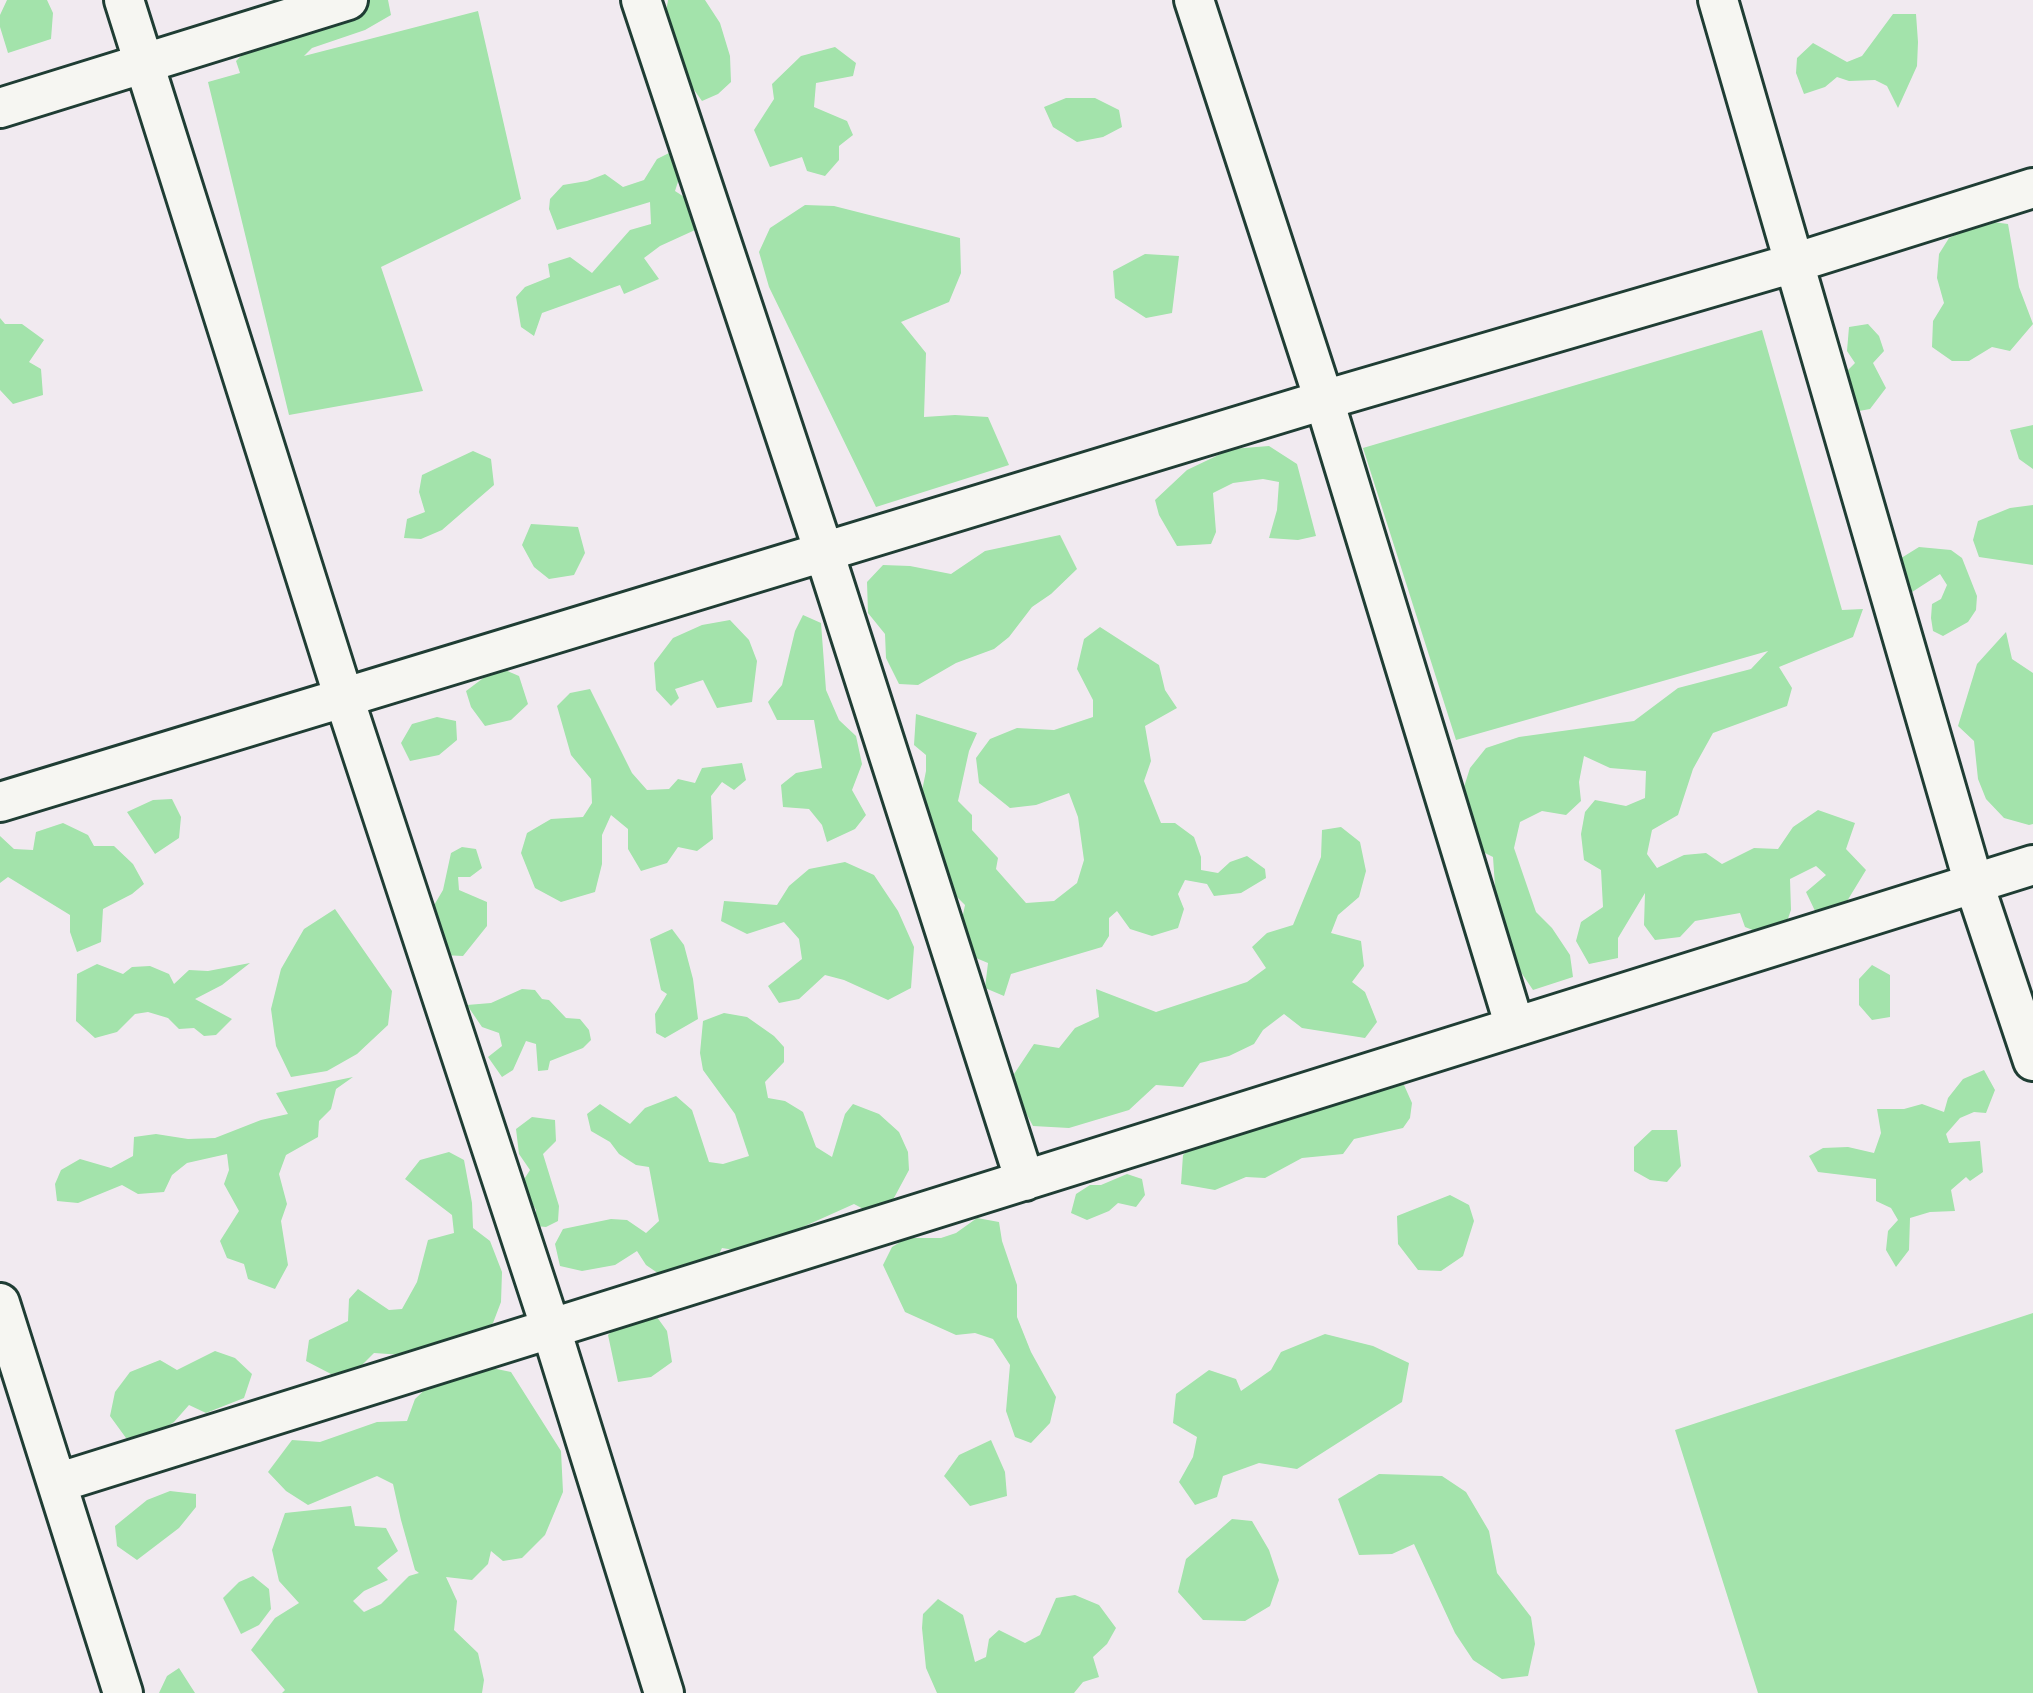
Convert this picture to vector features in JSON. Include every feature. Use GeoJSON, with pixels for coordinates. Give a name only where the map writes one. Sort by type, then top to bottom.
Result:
{"type":"FeatureCollection","features":[{"type":"Feature","properties":{"kind":"street"},"geometry":{"type":"LineString","coordinates":[[124,0],[344,698],[551,1329],[664,1693]]}},
{"type":"Feature","properties":{"kind":"street"},"geometry":{"type":"LineString","coordinates":[[0,108],[348,0]]}},
{"type":"Feature","properties":{"kind":"street"},"geometry":{"type":"LineString","coordinates":[[641,0],[824,552],[1025,1181]]}},
{"type":"Feature","properties":{"kind":"street"},"geometry":{"type":"LineString","coordinates":[[1194,0],[1324,400],[1515,1027]]}},
{"type":"Feature","properties":{"kind":"street"},"geometry":{"type":"LineString","coordinates":[[1718,0],[1974,884],[2033,1061]]}},
{"type":"Feature","properties":{"kind":"street"},"geometry":{"type":"LineString","coordinates":[[0,802],[1324,400],[1794,263],[2033,188]]}},
{"type":"Feature","properties":{"kind":"street"},"geometry":{"type":"LineString","coordinates":[[57,1483],[2033,866]]}},
{"type":"Feature","properties":{"kind":"street"},"geometry":{"type":"LineString","coordinates":[[0,1303],[123,1693]]}},
{"type":"Feature","properties":{"kind":"green space"},"geometry":{"type":"Polygon","coordinates":[[[7,0],[47,0],[53,13],[51,39],[8,53],[0,27],[0,15],[7,0]]]}},
{"type":"Feature","properties":{"kind":"green space"},"geometry":{"type":"Polygon","coordinates":[[[336,0],[388,0],[391,15],[365,30],[312,48],[304,56],[478,11],[521,199],[381,267],[423,391],[289,415],[208,82],[240,73],[236,61],[254,43],[336,0]]]}},
{"type":"Feature","properties":{"kind":"green space"},"geometry":{"type":"Polygon","coordinates":[[[668,0],[705,0],[720,23],[730,56],[731,82],[718,94],[702,101],[692,87],[672,36],[666,12],[668,0]]]}},
{"type":"Feature","properties":{"kind":"green space"},"geometry":{"type":"Polygon","coordinates":[[[1893,14],[1916,14],[1918,42],[1917,66],[1898,108],[1887,86],[1875,80],[1849,81],[1837,77],[1825,87],[1804,94],[1796,73],[1797,58],[1813,43],[1847,62],[1862,56],[1893,14]]]}},
{"type":"Feature","properties":{"kind":"green space"},"geometry":{"type":"Polygon","coordinates":[[[835,47],[856,63],[853,76],[816,83],[814,107],[847,121],[853,135],[839,146],[839,160],[825,176],[807,171],[802,157],[770,167],[754,130],[774,99],[772,84],[801,56],[835,47]]]}},
{"type":"Feature","properties":{"kind":"green space"},"geometry":{"type":"Polygon","coordinates":[[[1066,98],[1095,98],[1119,110],[1122,127],[1103,137],[1077,142],[1053,127],[1044,107],[1066,98]]]}},
{"type":"Feature","properties":{"kind":"green space"},"geometry":{"type":"Polygon","coordinates":[[[669,153],[684,163],[675,191],[695,204],[706,225],[660,246],[644,258],[659,279],[624,294],[620,285],[542,313],[534,336],[521,327],[516,297],[525,287],[550,277],[548,264],[570,257],[592,273],[630,230],[651,224],[650,202],[557,230],[549,209],[550,199],[563,185],[587,181],[605,174],[623,187],[644,180],[657,159],[669,153]]]}},
{"type":"Feature","properties":{"kind":"green space"},"geometry":{"type":"Polygon","coordinates":[[[805,205],[834,206],[960,238],[961,273],[949,302],[901,322],[926,353],[924,417],[988,417],[1009,465],[876,507],[769,287],[759,252],[770,228],[805,205]]]}},
{"type":"Feature","properties":{"kind":"green space"},"geometry":{"type":"Polygon","coordinates":[[[1985,221],[2008,224],[2019,287],[2033,324],[2010,351],[1992,347],[1969,361],[1952,361],[1932,347],[1933,321],[1944,303],[1937,278],[1939,254],[1949,238],[1985,221]]]}},
{"type":"Feature","properties":{"kind":"green space"},"geometry":{"type":"Polygon","coordinates":[[[1145,254],[1179,256],[1172,313],[1146,318],[1115,298],[1113,271],[1145,254]]]}},
{"type":"Feature","properties":{"kind":"green space"},"geometry":{"type":"Polygon","coordinates":[[[0,318],[5,324],[22,324],[44,340],[29,362],[41,369],[43,395],[13,404],[0,390],[0,318]]]}},
{"type":"Feature","properties":{"kind":"green space"},"geometry":{"type":"Polygon","coordinates":[[[1868,324],[1879,336],[1884,351],[1873,363],[1886,388],[1870,409],[1859,411],[1845,403],[1841,377],[1855,363],[1847,351],[1849,327],[1868,324]]]}},
{"type":"Feature","properties":{"kind":"green space"},"geometry":{"type":"Polygon","coordinates":[[[1762,330],[1842,610],[1863,609],[1853,637],[1779,667],[1792,688],[1787,706],[1713,733],[1693,769],[1678,815],[1652,830],[1647,854],[1657,868],[1684,855],[1706,853],[1722,864],[1754,848],[1778,849],[1793,827],[1818,810],[1855,823],[1846,849],[1866,870],[1841,911],[1816,913],[1806,892],[1826,875],[1816,866],[1790,879],[1791,910],[1784,930],[1763,934],[1745,927],[1740,913],[1695,921],[1680,937],[1655,940],[1644,925],[1645,893],[1618,938],[1618,958],[1589,964],[1576,941],[1581,922],[1603,907],[1601,870],[1584,860],[1581,834],[1585,812],[1595,800],[1626,806],[1645,798],[1646,771],[1610,768],[1584,756],[1579,782],[1581,801],[1566,815],[1542,811],[1520,822],[1514,848],[1536,912],[1552,928],[1570,955],[1573,977],[1533,990],[1512,959],[1496,901],[1493,857],[1479,850],[1463,790],[1470,768],[1486,748],[1519,737],[1634,721],[1678,688],[1751,669],[1768,651],[1456,740],[1363,448],[1762,330]]]}},
{"type":"Feature","properties":{"kind":"green space"},"geometry":{"type":"Polygon","coordinates":[[[2033,425],[2033,469],[2019,459],[2010,430],[2033,425]]]}},
{"type":"Feature","properties":{"kind":"green space"},"geometry":{"type":"Polygon","coordinates":[[[1269,446],[1297,464],[1316,536],[1298,540],[1269,538],[1277,510],[1279,482],[1263,479],[1233,483],[1213,493],[1216,532],[1211,544],[1177,546],[1159,515],[1155,500],[1187,470],[1231,449],[1269,446]]]}},
{"type":"Feature","properties":{"kind":"green space"},"geometry":{"type":"Polygon","coordinates":[[[473,451],[491,459],[494,485],[442,530],[421,539],[404,538],[407,519],[425,512],[419,492],[422,475],[473,451]]]}},
{"type":"Feature","properties":{"kind":"green space"},"geometry":{"type":"Polygon","coordinates":[[[2033,505],[2033,565],[1979,557],[1973,540],[1978,521],[2010,508],[2033,505]]]}},
{"type":"Feature","properties":{"kind":"green space"},"geometry":{"type":"Polygon","coordinates":[[[531,524],[578,527],[585,553],[574,575],[549,579],[534,567],[522,545],[531,524]]]}},
{"type":"Feature","properties":{"kind":"green space"},"geometry":{"type":"Polygon","coordinates":[[[1060,535],[1077,569],[1051,594],[1032,607],[1009,637],[994,649],[956,663],[918,685],[899,684],[886,658],[885,634],[868,613],[867,582],[883,565],[910,566],[951,574],[985,551],[1060,535]]]}},
{"type":"Feature","properties":{"kind":"green space"},"geometry":{"type":"Polygon","coordinates":[[[1919,547],[1951,550],[1962,558],[1977,596],[1976,610],[1968,622],[1943,636],[1933,631],[1932,604],[1941,599],[1947,585],[1940,574],[1909,594],[1898,560],[1919,547]]]}},
{"type":"Feature","properties":{"kind":"green space"},"geometry":{"type":"Polygon","coordinates":[[[803,615],[821,623],[826,690],[839,720],[856,736],[862,764],[852,790],[866,815],[855,829],[827,842],[822,825],[809,809],[783,807],[781,785],[796,773],[822,768],[814,720],[777,720],[768,702],[782,685],[795,631],[803,615]]]}},
{"type":"Feature","properties":{"kind":"green space"},"geometry":{"type":"Polygon","coordinates":[[[730,620],[749,640],[757,661],[752,702],[717,708],[703,680],[675,689],[679,698],[671,706],[656,690],[654,663],[673,638],[702,625],[730,620]]]}},
{"type":"Feature","properties":{"kind":"green space"},"geometry":{"type":"Polygon","coordinates":[[[1100,627],[1159,665],[1165,690],[1177,708],[1145,726],[1151,761],[1144,781],[1161,823],[1175,823],[1194,837],[1201,857],[1201,870],[1218,873],[1230,862],[1247,856],[1265,869],[1266,878],[1241,893],[1214,896],[1207,884],[1185,880],[1178,894],[1184,909],[1178,928],[1152,936],[1130,929],[1117,911],[1109,918],[1109,936],[1102,947],[1011,974],[1004,996],[985,988],[988,963],[976,958],[966,938],[961,924],[965,905],[949,889],[941,871],[940,851],[925,824],[921,796],[926,755],[914,745],[916,714],[977,733],[969,751],[958,801],[972,815],[972,830],[998,858],[996,869],[1026,903],[1054,901],[1077,883],[1084,860],[1078,817],[1069,793],[1036,805],[1010,808],[979,783],[976,758],[990,739],[1017,728],[1054,730],[1093,717],[1093,700],[1077,669],[1084,639],[1100,627]]]}},
{"type":"Feature","properties":{"kind":"green space"},"geometry":{"type":"Polygon","coordinates":[[[2006,632],[2012,659],[2033,673],[2033,824],[2029,825],[2004,818],[1986,799],[1978,779],[1974,741],[1958,726],[1977,664],[2006,632]]]}},
{"type":"Feature","properties":{"kind":"green space"},"geometry":{"type":"Polygon","coordinates":[[[498,667],[519,676],[528,704],[511,720],[485,726],[471,707],[466,691],[498,667]]]}},
{"type":"Feature","properties":{"kind":"green space"},"geometry":{"type":"Polygon","coordinates":[[[590,689],[632,773],[647,790],[669,789],[678,779],[695,783],[702,768],[742,763],[746,780],[734,790],[722,782],[711,796],[713,839],[697,851],[678,847],[667,863],[641,871],[628,849],[628,829],[611,815],[602,835],[602,864],[595,892],[561,902],[535,888],[521,853],[527,833],[551,819],[583,817],[592,803],[591,779],[571,755],[557,706],[570,693],[590,689]]]}},
{"type":"Feature","properties":{"kind":"green space"},"geometry":{"type":"Polygon","coordinates":[[[437,717],[456,721],[457,740],[439,755],[410,761],[401,743],[412,724],[437,717]]]}},
{"type":"Feature","properties":{"kind":"green space"},"geometry":{"type":"Polygon","coordinates":[[[172,799],[181,817],[179,838],[155,854],[127,812],[153,800],[172,799]]]}},
{"type":"Feature","properties":{"kind":"green space"},"geometry":{"type":"Polygon","coordinates":[[[63,823],[88,835],[94,846],[114,846],[133,864],[144,884],[132,894],[103,909],[101,942],[77,952],[70,932],[70,915],[8,877],[0,883],[0,836],[14,849],[33,850],[36,832],[63,823]]]}},
{"type":"Feature","properties":{"kind":"green space"},"geometry":{"type":"Polygon","coordinates":[[[1341,827],[1360,842],[1366,871],[1359,897],[1338,915],[1331,933],[1361,941],[1364,966],[1352,982],[1365,992],[1377,1022],[1365,1038],[1302,1028],[1284,1014],[1263,1030],[1254,1044],[1229,1056],[1200,1063],[1183,1087],[1156,1085],[1129,1110],[1069,1128],[1033,1126],[1019,1100],[1014,1074],[1034,1044],[1059,1048],[1075,1028],[1099,1017],[1096,989],[1156,1012],[1247,982],[1266,968],[1252,947],[1267,933],[1293,925],[1321,857],[1322,830],[1341,827]]]}},
{"type":"Feature","properties":{"kind":"green space"},"geometry":{"type":"Polygon","coordinates":[[[462,847],[476,849],[482,868],[470,877],[458,877],[459,890],[487,902],[487,926],[463,956],[442,955],[433,907],[443,890],[451,853],[462,847]]]}},
{"type":"Feature","properties":{"kind":"green space"},"geometry":{"type":"Polygon","coordinates":[[[845,862],[874,875],[898,911],[914,947],[911,988],[888,1000],[844,980],[825,975],[799,999],[779,1003],[768,986],[802,959],[799,939],[784,922],[747,934],[721,921],[724,901],[777,905],[789,886],[809,869],[845,862]]]}},
{"type":"Feature","properties":{"kind":"green space"},"geometry":{"type":"Polygon","coordinates":[[[335,909],[392,991],[388,1025],[357,1054],[327,1071],[291,1077],[276,1046],[271,1009],[281,969],[304,929],[335,909]]]}},
{"type":"Feature","properties":{"kind":"green space"},"geometry":{"type":"Polygon","coordinates":[[[672,929],[684,945],[693,979],[698,1019],[665,1038],[656,1033],[655,1014],[667,994],[661,990],[650,939],[672,929]]]}},
{"type":"Feature","properties":{"kind":"green space"},"geometry":{"type":"Polygon","coordinates":[[[250,963],[222,985],[195,999],[232,1019],[216,1035],[204,1036],[194,1028],[179,1029],[168,1018],[148,1012],[135,1014],[117,1032],[95,1038],[76,1021],[77,974],[97,964],[123,974],[132,967],[150,966],[169,974],[174,984],[189,970],[208,971],[250,963]]]}},
{"type":"Feature","properties":{"kind":"green space"},"geometry":{"type":"Polygon","coordinates":[[[1872,965],[1890,975],[1890,1017],[1872,1020],[1859,1005],[1859,979],[1872,965]]]}},
{"type":"Feature","properties":{"kind":"green space"},"geometry":{"type":"Polygon","coordinates":[[[522,989],[535,990],[566,1018],[580,1019],[589,1030],[591,1040],[583,1048],[550,1061],[548,1070],[538,1071],[536,1044],[526,1041],[513,1070],[502,1077],[488,1057],[502,1046],[499,1033],[482,1027],[467,1005],[491,1003],[522,989]]]}},
{"type":"Feature","properties":{"kind":"green space"},"geometry":{"type":"Polygon","coordinates":[[[724,1013],[747,1017],[774,1036],[784,1047],[784,1062],[765,1082],[768,1098],[785,1101],[803,1112],[816,1147],[832,1157],[845,1114],[853,1104],[879,1114],[899,1132],[908,1152],[909,1170],[888,1209],[871,1213],[854,1204],[747,1252],[722,1248],[717,1258],[665,1278],[646,1265],[637,1251],[615,1265],[582,1271],[560,1266],[555,1244],[563,1229],[611,1219],[627,1220],[646,1233],[659,1221],[649,1167],[636,1165],[619,1154],[610,1142],[591,1131],[587,1114],[600,1104],[630,1124],[645,1108],[676,1096],[692,1110],[709,1162],[723,1164],[749,1156],[735,1114],[703,1070],[700,1053],[703,1021],[724,1013]]]}},
{"type":"Feature","properties":{"kind":"green space"},"geometry":{"type":"Polygon","coordinates":[[[1984,1070],[1995,1090],[1986,1113],[1974,1112],[1960,1118],[1946,1134],[1949,1143],[1980,1141],[1983,1172],[1970,1181],[1966,1177],[1951,1190],[1955,1211],[1930,1212],[1910,1218],[1909,1250],[1896,1267],[1886,1250],[1888,1231],[1898,1220],[1891,1208],[1876,1201],[1876,1179],[1818,1172],[1809,1156],[1823,1148],[1848,1147],[1874,1153],[1881,1133],[1877,1109],[1904,1109],[1922,1104],[1944,1112],[1948,1098],[1963,1079],[1984,1070]]]}},
{"type":"Feature","properties":{"kind":"green space"},"geometry":{"type":"Polygon","coordinates":[[[353,1077],[336,1089],[331,1109],[319,1121],[318,1137],[286,1155],[279,1174],[287,1204],[281,1221],[288,1265],[275,1289],[248,1279],[244,1264],[227,1258],[220,1241],[239,1211],[224,1184],[229,1170],[227,1154],[187,1163],[172,1175],[164,1192],[138,1194],[122,1185],[78,1203],[57,1201],[55,1184],[61,1170],[80,1159],[111,1168],[133,1156],[134,1137],[156,1134],[188,1139],[215,1138],[261,1120],[288,1114],[276,1093],[353,1077]]]}},
{"type":"Feature","properties":{"kind":"green space"},"geometry":{"type":"Polygon","coordinates":[[[1385,1080],[1404,1085],[1412,1103],[1410,1118],[1403,1128],[1354,1139],[1343,1154],[1302,1158],[1265,1178],[1246,1177],[1215,1190],[1181,1184],[1183,1155],[1196,1143],[1286,1110],[1307,1114],[1323,1108],[1335,1095],[1385,1080]]]}},
{"type":"Feature","properties":{"kind":"green space"},"geometry":{"type":"Polygon","coordinates":[[[532,1117],[555,1120],[556,1141],[543,1154],[559,1206],[558,1221],[546,1227],[536,1226],[536,1210],[521,1184],[530,1170],[519,1154],[516,1129],[532,1117]]]}},
{"type":"Feature","properties":{"kind":"green space"},"geometry":{"type":"Polygon","coordinates":[[[1652,1130],[1677,1130],[1681,1166],[1667,1182],[1650,1180],[1634,1171],[1634,1147],[1652,1130]]]}},
{"type":"Feature","properties":{"kind":"green space"},"geometry":{"type":"Polygon","coordinates":[[[449,1152],[464,1160],[472,1203],[473,1228],[490,1241],[502,1272],[501,1302],[493,1323],[472,1338],[403,1355],[374,1353],[358,1369],[331,1374],[306,1361],[309,1340],[348,1321],[349,1299],[358,1289],[389,1310],[402,1309],[417,1282],[428,1240],[454,1233],[452,1215],[405,1179],[420,1160],[449,1152]]]}},
{"type":"Feature","properties":{"kind":"green space"},"geometry":{"type":"Polygon","coordinates":[[[1127,1174],[1142,1179],[1145,1195],[1136,1207],[1118,1203],[1109,1211],[1087,1220],[1071,1213],[1076,1194],[1090,1185],[1101,1185],[1127,1174]]]}},
{"type":"Feature","properties":{"kind":"green space"},"geometry":{"type":"Polygon","coordinates":[[[1450,1195],[1469,1205],[1474,1221],[1463,1256],[1441,1271],[1418,1270],[1398,1244],[1397,1216],[1450,1195]]]}},
{"type":"Feature","properties":{"kind":"green space"},"geometry":{"type":"Polygon","coordinates":[[[977,1218],[999,1222],[1002,1241],[1017,1285],[1017,1317],[1031,1352],[1056,1397],[1050,1423],[1031,1443],[1015,1437],[1006,1411],[1010,1365],[993,1339],[975,1333],[956,1335],[905,1312],[883,1265],[892,1247],[907,1238],[941,1238],[956,1233],[977,1218]]]}},
{"type":"Feature","properties":{"kind":"green space"},"geometry":{"type":"Polygon","coordinates":[[[654,1313],[667,1331],[672,1362],[651,1377],[618,1382],[608,1335],[626,1319],[654,1313]]]}},
{"type":"Feature","properties":{"kind":"green space"},"geometry":{"type":"Polygon","coordinates":[[[2033,1313],[2033,1693],[1758,1693],[1675,1430],[2033,1313]]]}},
{"type":"Feature","properties":{"kind":"green space"},"geometry":{"type":"Polygon","coordinates":[[[1325,1334],[1373,1346],[1409,1363],[1402,1402],[1297,1469],[1259,1463],[1223,1476],[1217,1497],[1195,1505],[1179,1482],[1193,1457],[1197,1437],[1173,1423],[1176,1394],[1209,1370],[1236,1379],[1241,1391],[1271,1370],[1281,1352],[1325,1334]]]}},
{"type":"Feature","properties":{"kind":"green space"},"geometry":{"type":"Polygon","coordinates":[[[215,1351],[235,1358],[252,1374],[244,1398],[206,1413],[189,1405],[174,1422],[154,1435],[126,1438],[110,1416],[115,1392],[130,1372],[160,1360],[177,1370],[215,1351]]]}},
{"type":"Feature","properties":{"kind":"green space"},"geometry":{"type":"Polygon","coordinates":[[[473,1364],[511,1372],[561,1451],[563,1492],[545,1535],[522,1558],[503,1561],[491,1551],[488,1564],[472,1580],[446,1577],[457,1601],[454,1630],[478,1653],[484,1680],[482,1693],[282,1693],[285,1690],[251,1650],[275,1618],[299,1603],[279,1581],[272,1550],[285,1513],[351,1506],[355,1526],[386,1528],[398,1551],[377,1568],[388,1580],[364,1591],[353,1601],[364,1612],[381,1604],[409,1576],[419,1573],[415,1570],[393,1484],[377,1476],[308,1505],[286,1491],[268,1472],[292,1440],[320,1442],[377,1422],[407,1421],[415,1399],[436,1379],[473,1364]]]}},
{"type":"Feature","properties":{"kind":"green space"},"geometry":{"type":"Polygon","coordinates":[[[991,1440],[1005,1472],[1007,1496],[970,1506],[944,1476],[959,1455],[991,1440]]]}},
{"type":"Feature","properties":{"kind":"green space"},"geometry":{"type":"Polygon","coordinates":[[[1379,1474],[1442,1476],[1466,1492],[1489,1531],[1497,1573],[1531,1617],[1535,1644],[1528,1676],[1502,1679],[1473,1660],[1455,1633],[1414,1544],[1392,1554],[1359,1555],[1338,1499],[1379,1474]]]}},
{"type":"Feature","properties":{"kind":"green space"},"geometry":{"type":"Polygon","coordinates":[[[170,1491],[196,1494],[196,1507],[179,1528],[137,1560],[117,1546],[115,1526],[147,1500],[170,1491]]]}},
{"type":"Feature","properties":{"kind":"green space"},"geometry":{"type":"Polygon","coordinates":[[[1232,1519],[1252,1521],[1269,1550],[1279,1580],[1270,1606],[1245,1621],[1203,1620],[1178,1592],[1186,1559],[1232,1519]]]}},
{"type":"Feature","properties":{"kind":"green space"},"geometry":{"type":"Polygon","coordinates":[[[253,1576],[269,1589],[271,1609],[259,1625],[241,1634],[223,1598],[239,1582],[253,1576]]]}},
{"type":"Feature","properties":{"kind":"green space"},"geometry":{"type":"Polygon","coordinates":[[[1075,1595],[1099,1605],[1116,1628],[1107,1644],[1093,1657],[1099,1677],[1083,1682],[1074,1693],[937,1693],[926,1668],[922,1628],[923,1614],[938,1599],[963,1615],[975,1662],[986,1657],[989,1639],[999,1630],[1025,1643],[1040,1635],[1056,1598],[1075,1595]]]}},
{"type":"Feature","properties":{"kind":"green space"},"geometry":{"type":"Polygon","coordinates":[[[179,1668],[195,1693],[159,1693],[167,1676],[179,1668]]]}}]}
